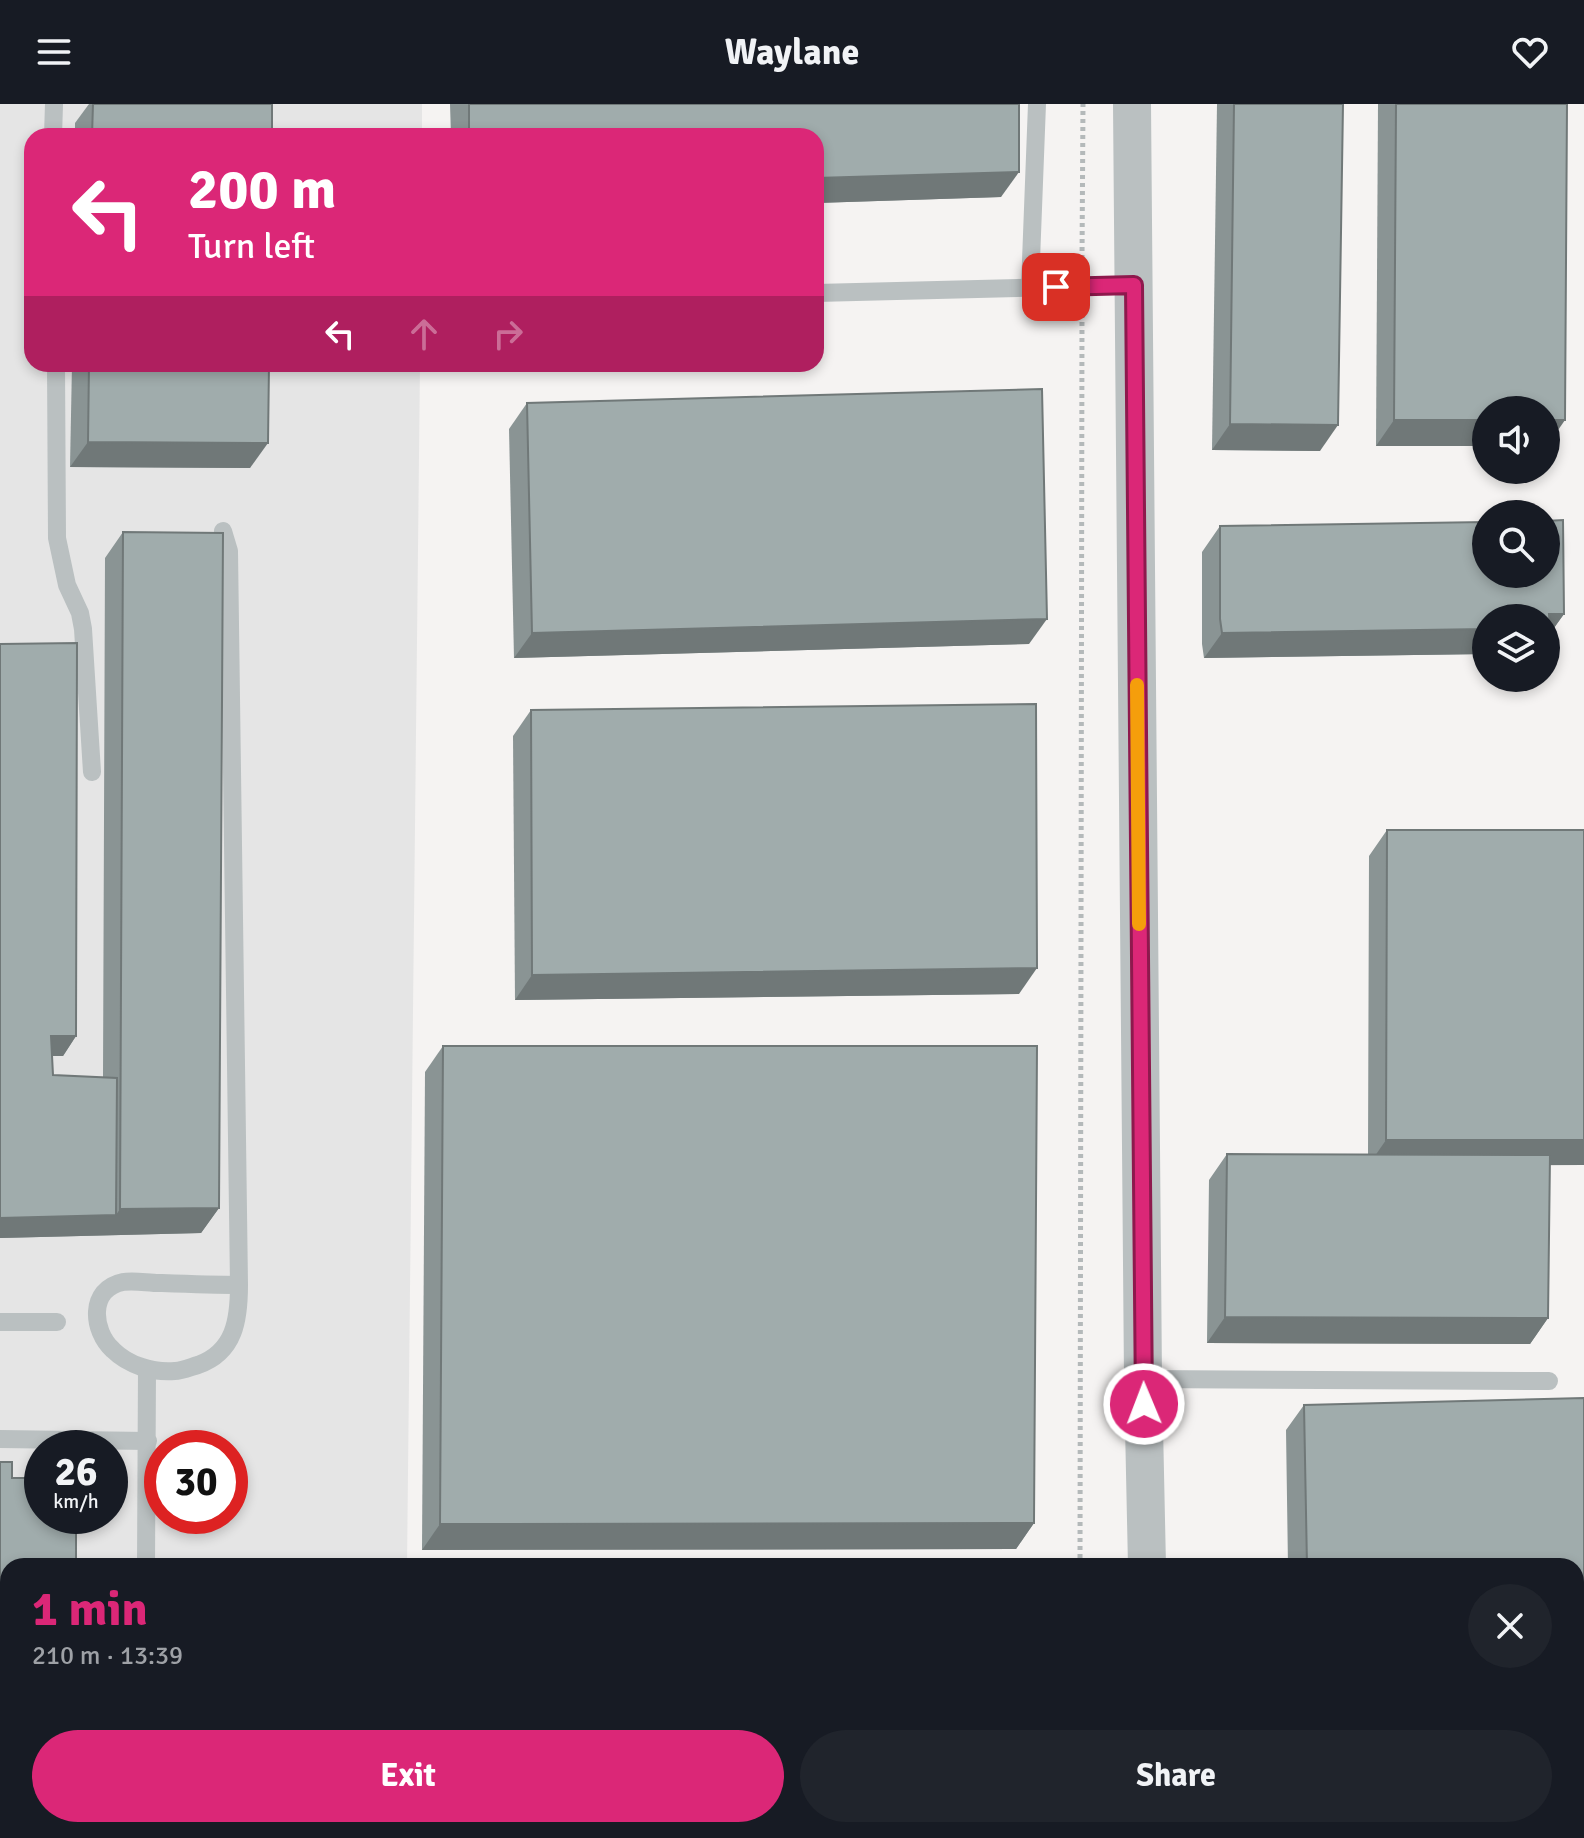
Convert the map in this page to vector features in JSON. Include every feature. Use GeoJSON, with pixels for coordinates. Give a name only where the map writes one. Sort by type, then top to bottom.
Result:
{"type":"FeatureCollection","features":[{"type":"Feature","properties":{"kind":"street"},"geometry":{"type":"LineString","coordinates":[[1132,104],[1147,1558]]}},
{"type":"Feature","properties":{"kind":"lane"},"geometry":{"type":"LineString","coordinates":[[53,128],[54,104]]}},
{"type":"Feature","properties":{"kind":"lane"},"geometry":{"type":"LineString","coordinates":[[1030,287],[1037,104]]}},
{"type":"Feature","properties":{"kind":"lane"},"geometry":{"type":"LineString","coordinates":[[824,293],[1134,285]]}},
{"type":"Feature","properties":{"kind":"lane"},"geometry":{"type":"LineString","coordinates":[[56,372],[57,538],[67,585],[80,613],[83,629],[92,772]]}},
{"type":"Feature","properties":{"kind":"lane"},"geometry":{"type":"LineString","coordinates":[[223,531],[229,551],[239,1285],[239,1312],[231,1338],[221,1353],[176,1372],[147,1369],[112,1350],[97,1323],[96,1311],[100,1299],[106,1291],[124,1282],[239,1285]]}},
{"type":"Feature","properties":{"kind":"lane"},"geometry":{"type":"LineString","coordinates":[[0,1322],[57,1322]]}},
{"type":"Feature","properties":{"kind":"lane"},"geometry":{"type":"LineString","coordinates":[[147,1369],[148,1430]]}},
{"type":"Feature","properties":{"kind":"lane"},"geometry":{"type":"LineString","coordinates":[[1143,1379],[1549,1381]]}},
{"type":"Feature","properties":{"kind":"lane"},"geometry":{"type":"LineString","coordinates":[[0,1439],[144,1441]]}},
{"type":"Feature","properties":{"kind":"lane"},"geometry":{"type":"LineString","coordinates":[[146,1558],[147,1534]]}},
{"type":"Feature","properties":{"kind":"path"},"geometry":{"type":"LineString","coordinates":[[1080,1558],[1083,104]]}},
{"type":"Feature","properties":{"kind":"shaded area"},"geometry":{"type":"Polygon","coordinates":[[[0,104],[422,104],[422,128],[24,128],[24,372],[420,372],[407,1558],[0,1558],[0,104]]]}},
{"type":"Feature","properties":{"kind":"building"},"geometry":{"type":"Polygon","coordinates":[[[93,104],[272,104],[272,128],[92,128],[93,104]]]}},
{"type":"Feature","properties":{"kind":"building"},"geometry":{"type":"Polygon","coordinates":[[[469,104],[1019,104],[1019,172],[824,178],[824,128],[469,128],[469,104]]]}},
{"type":"Feature","properties":{"kind":"building"},"geometry":{"type":"Polygon","coordinates":[[[1234,104],[1343,104],[1338,425],[1230,424],[1234,104]]]}},
{"type":"Feature","properties":{"kind":"building"},"geometry":{"type":"Polygon","coordinates":[[[1396,104],[1567,104],[1565,420],[1560,420],[1560,396],[1472,396],[1472,420],[1394,420],[1396,104]]]}},
{"type":"Feature","properties":{"kind":"building"},"geometry":{"type":"Polygon","coordinates":[[[89,372],[269,372],[268,443],[88,442],[89,372]]]}},
{"type":"Feature","properties":{"kind":"building"},"geometry":{"type":"Polygon","coordinates":[[[1042,389],[1047,619],[532,633],[527,403],[1042,389]]]}},
{"type":"Feature","properties":{"kind":"building"},"geometry":{"type":"Polygon","coordinates":[[[1560,520],[1563,520],[1564,614],[1560,614],[1560,604],[1472,604],[1472,629],[1222,633],[1220,526],[1472,522],[1472,588],[1560,588],[1560,520]]]}},
{"type":"Feature","properties":{"kind":"building"},"geometry":{"type":"Polygon","coordinates":[[[123,532],[223,533],[219,1208],[120,1209],[123,532]]]}},
{"type":"Feature","properties":{"kind":"building"},"geometry":{"type":"Polygon","coordinates":[[[77,643],[76,1036],[51,1036],[53,1075],[117,1078],[116,1215],[0,1218],[0,644],[77,643]]]}},
{"type":"Feature","properties":{"kind":"building"},"geometry":{"type":"Polygon","coordinates":[[[1036,704],[1037,968],[532,975],[531,710],[1036,704]]]}},
{"type":"Feature","properties":{"kind":"building"},"geometry":{"type":"Polygon","coordinates":[[[1387,830],[1584,830],[1584,1140],[1386,1140],[1387,830]]]}},
{"type":"Feature","properties":{"kind":"building"},"geometry":{"type":"Polygon","coordinates":[[[443,1046],[1037,1046],[1034,1523],[440,1524],[443,1046]]]}},
{"type":"Feature","properties":{"kind":"building"},"geometry":{"type":"Polygon","coordinates":[[[1227,1154],[1550,1155],[1548,1318],[1225,1317],[1227,1154]]]}},
{"type":"Feature","properties":{"kind":"building"},"geometry":{"type":"Polygon","coordinates":[[[1584,1398],[1584,1558],[1307,1558],[1304,1405],[1584,1398]]]}},
{"type":"Feature","properties":{"kind":"building"},"geometry":{"type":"Polygon","coordinates":[[[0,1462],[12,1462],[12,1478],[24,1478],[24,1534],[76,1534],[76,1558],[0,1558],[0,1462]]]}},
{"type":"Feature","properties":{"kind":"slow traffic"},"geometry":{"type":"LineString","coordinates":[[1137,685],[1139,924]]}},
{"type":"Feature","properties":{"kind":"route"},"geometry":{"type":"LineString","coordinates":[[1056,287],[1134,285],[1144,1404]]}}]}
